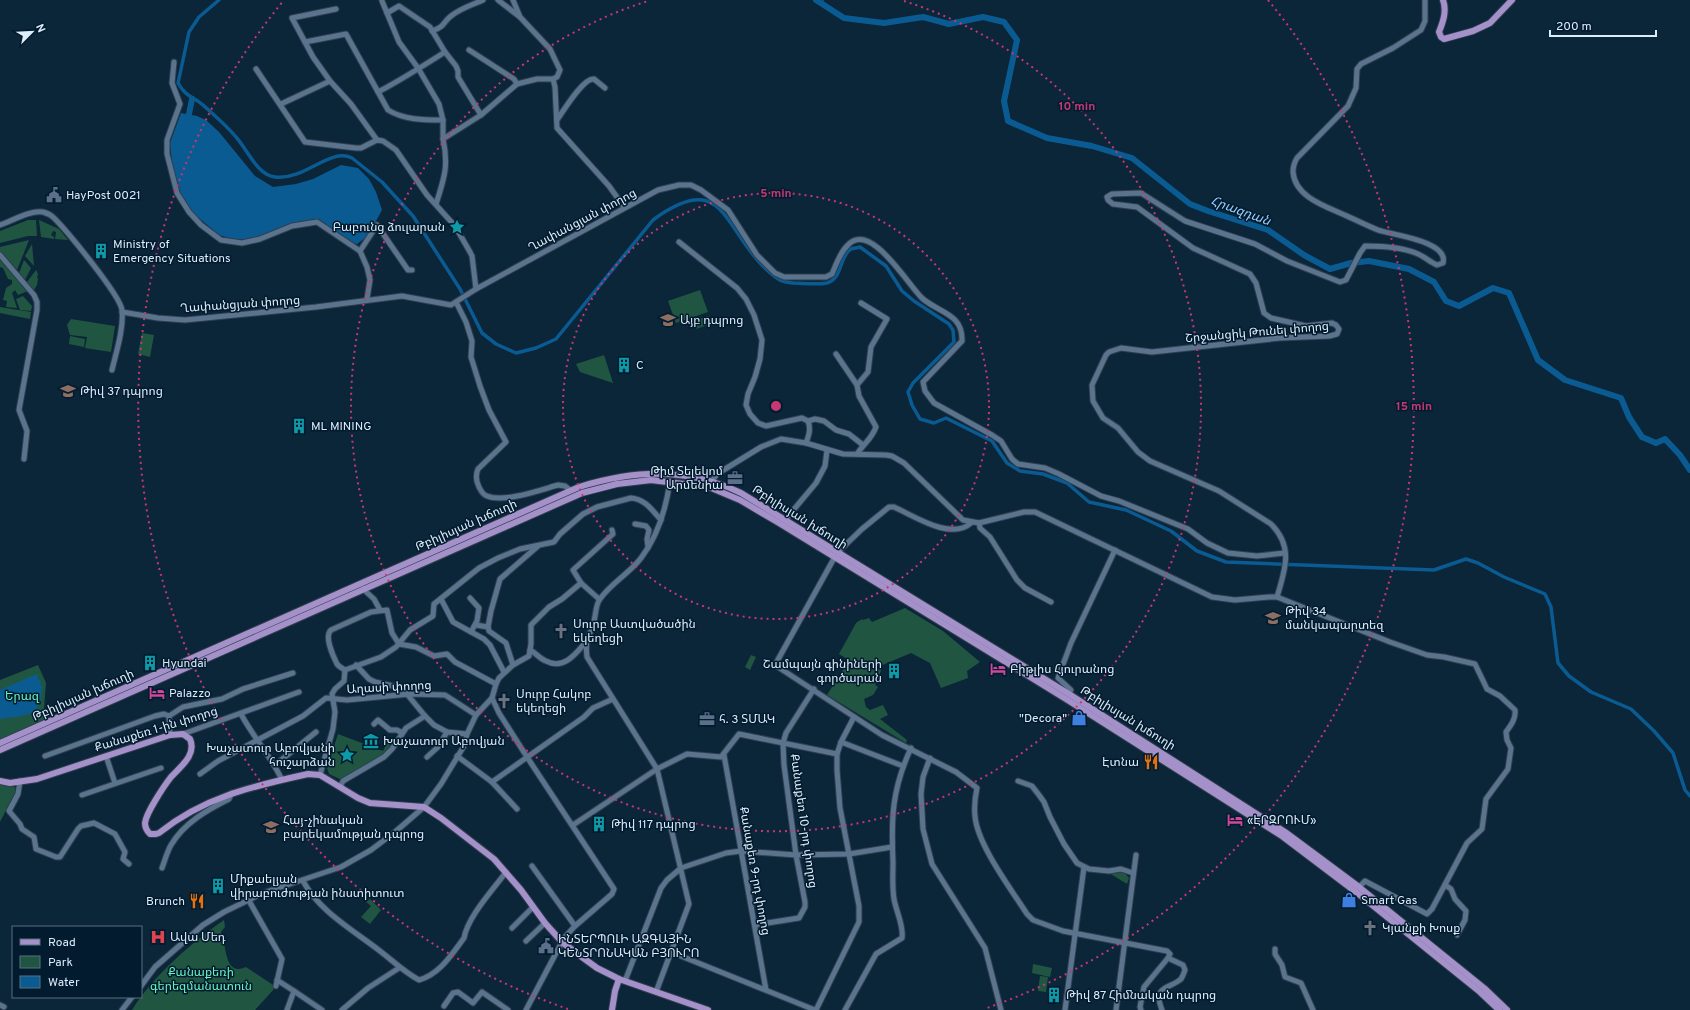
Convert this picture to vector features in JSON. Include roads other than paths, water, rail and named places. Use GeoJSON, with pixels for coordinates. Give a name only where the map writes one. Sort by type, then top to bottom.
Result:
{"type":"FeatureCollection","features":[{"type":"Feature","properties":{"kind":"main road"},"geometry":{"type":"LineString","coordinates":[[1443,0],[1445,10],[1439,32],[1441,37],[1444,39],[1473,31],[1490,23],[1512,0]]}},
{"type":"Feature","properties":{"kind":"main road","name":"Թբիլիսյան խճուղի"},"geometry":{"type":"LineString","coordinates":[[0,750],[88,708],[416,562],[570,490],[602,480],[632,474],[672,474],[711,480],[741,493],[785,520],[835,555],[1282,836],[1356,892],[1480,992],[1499,1010]]}},
{"type":"Feature","properties":{"kind":"main road","name":"Թբիլիսյան խճուղի"},"geometry":{"type":"LineString","coordinates":[[348,592],[363,589],[416,562],[582,494],[617,484],[633,482],[670,482],[709,487],[740,500],[1069,694],[1285,832],[1359,888],[1484,988],[1507,1010]]}},
{"type":"Feature","properties":{"kind":"main road","name":"Թբիլիսյան խճուղի"},"geometry":{"type":"LineString","coordinates":[[0,743],[88,708]]}},
{"type":"Feature","properties":{"kind":"main road","name":"Քանաքեռ 1-ին փողոց"},"geometry":{"type":"LineString","coordinates":[[0,781],[10,783],[37,779],[170,734],[182,734]]}},
{"type":"Feature","properties":{"kind":"main road"},"geometry":{"type":"LineString","coordinates":[[182,734],[190,739],[192,747],[191,752],[188,759],[161,792],[146,819],[145,827],[148,832],[152,834],[159,833],[189,813],[232,792],[308,774],[320,775],[358,798],[370,803],[423,807],[441,818],[494,859],[562,942],[597,968],[622,980],[708,1010]]}},
{"type":"Feature","properties":{"kind":"main road","name":"Քանաքեռ 1-ին փողոց"},"geometry":{"type":"LineString","coordinates":[[0,777],[18,781]]}},
{"type":"Feature","properties":{"kind":"main road"},"geometry":{"type":"LineString","coordinates":[[612,1010],[615,991],[622,980]]}},
{"type":"Feature","properties":{"kind":"street"},"geometry":{"type":"LineString","coordinates":[[432,31],[441,28],[450,17],[460,10],[483,0]]}},
{"type":"Feature","properties":{"kind":"street"},"geometry":{"type":"LineString","coordinates":[[443,139],[481,115],[517,84],[538,79],[552,79],[557,77],[560,70],[550,49],[520,17],[498,0]]}},
{"type":"Feature","properties":{"kind":"street"},"geometry":{"type":"LineString","coordinates":[[513,0],[520,17]]}},
{"type":"Feature","properties":{"kind":"street","name":"Շրջանցիկ Թունել փողոց"},"geometry":{"type":"LineString","coordinates":[[1277,597],[1285,568],[1286,555],[1279,534],[1271,524],[1219,491],[1150,461],[1138,452],[1123,433],[1103,418],[1093,401],[1092,386],[1106,355],[1116,348],[1152,352],[1280,338],[1330,336],[1339,332],[1338,327],[1332,323],[1306,326],[1271,318],[1264,313],[1256,283],[1250,274],[1193,248],[1137,207],[1113,204],[1107,197],[1112,194],[1141,193],[1185,221],[1255,244],[1287,261],[1340,282],[1346,280],[1365,246],[1382,246],[1416,253],[1437,265],[1443,263],[1443,255],[1427,243],[1378,230],[1315,201],[1305,194],[1299,187],[1294,176],[1294,162],[1348,106],[1356,88],[1357,69],[1361,64],[1393,48],[1421,30],[1425,21],[1424,0]]}},
{"type":"Feature","properties":{"kind":"street"},"geometry":{"type":"LineString","coordinates":[[382,1],[399,42],[418,68],[439,104],[443,120],[443,139],[447,156],[445,173],[436,204]]}},
{"type":"Feature","properties":{"kind":"street"},"geometry":{"type":"LineString","coordinates":[[387,13],[400,6],[430,27],[445,52],[456,66],[458,78],[481,115]]}},
{"type":"Feature","properties":{"kind":"street"},"geometry":{"type":"LineString","coordinates":[[336,9],[292,18],[313,57],[330,81],[351,104],[376,140]]}},
{"type":"Feature","properties":{"kind":"street"},"geometry":{"type":"LineString","coordinates":[[306,42],[346,34],[388,110],[396,115],[416,119],[443,120]]}},
{"type":"Feature","properties":{"kind":"street"},"geometry":{"type":"LineString","coordinates":[[469,50],[514,79],[517,84]]}},
{"type":"Feature","properties":{"kind":"street"},"geometry":{"type":"LineString","coordinates":[[378,92],[404,79],[418,68],[445,52]]}},
{"type":"Feature","properties":{"kind":"street"},"geometry":{"type":"LineString","coordinates":[[174,62],[172,84],[180,104],[167,140],[167,154],[177,193],[189,212],[201,225],[221,240],[242,243],[260,239],[292,226],[317,222],[360,251],[367,266],[370,280],[368,299]]}},
{"type":"Feature","properties":{"kind":"street"},"geometry":{"type":"LineString","coordinates":[[256,69],[281,104],[305,142],[356,148],[363,147],[376,140],[383,141],[396,150],[427,195],[455,226],[470,252],[472,256],[474,290]]}},
{"type":"Feature","properties":{"kind":"street"},"geometry":{"type":"LineString","coordinates":[[552,79],[555,88],[558,128],[609,186],[624,207]]}},
{"type":"Feature","properties":{"kind":"street"},"geometry":{"type":"LineString","coordinates":[[557,120],[580,87],[588,79],[594,79],[605,88]]}},
{"type":"Feature","properties":{"kind":"street"},"geometry":{"type":"LineString","coordinates":[[281,104],[330,81]]}},
{"type":"Feature","properties":{"kind":"street","name":"Ղափանցյան փողոց"},"geometry":{"type":"LineString","coordinates":[[122,312],[158,318],[185,320],[316,308],[368,299],[402,296],[451,305],[474,290],[624,207],[662,188],[679,185],[691,185],[707,193],[728,210],[757,255],[775,273],[784,278],[826,277],[832,274],[849,243],[859,240],[866,240],[888,256],[922,298],[954,318],[962,334],[962,341],[923,382],[925,391],[934,403],[992,435],[1001,442],[1018,464],[1045,468],[1101,496],[1120,501],[1188,528],[1207,543],[1228,552],[1257,556],[1286,555]]}},
{"type":"Feature","properties":{"kind":"street"},"geometry":{"type":"LineString","coordinates":[[0,226],[36,212],[44,212],[52,216],[72,238],[115,296],[122,312],[112,370]]}},
{"type":"Feature","properties":{"kind":"street"},"geometry":{"type":"LineString","coordinates":[[360,251],[377,225],[408,270],[412,270]]}},
{"type":"Feature","properties":{"kind":"street"},"geometry":{"type":"LineString","coordinates":[[679,242],[737,288],[746,299],[754,315],[762,340],[760,360],[748,394],[746,405],[750,414],[758,423],[766,426],[802,418],[808,421],[815,419],[824,421],[836,430],[849,434],[863,445]]}},
{"type":"Feature","properties":{"kind":"street"},"geometry":{"type":"LineString","coordinates":[[0,255],[34,295],[38,309],[19,410],[27,431],[24,459]]}},
{"type":"Feature","properties":{"kind":"street"},"geometry":{"type":"LineString","coordinates":[[457,300],[472,341],[471,357],[480,386],[489,410],[506,442],[478,469],[476,474],[476,482],[481,492],[486,496],[493,498],[506,498],[558,485],[565,486],[570,490]]}},
{"type":"Feature","properties":{"kind":"street"},"geometry":{"type":"LineString","coordinates":[[857,385],[868,372],[871,347],[887,319],[861,303]]}},
{"type":"Feature","properties":{"kind":"street"},"geometry":{"type":"LineString","coordinates":[[836,354],[857,385],[859,396],[876,427],[872,437],[863,445],[857,454]]}},
{"type":"Feature","properties":{"kind":"street"},"geometry":{"type":"LineString","coordinates":[[806,443],[810,433],[808,421]]}},
{"type":"Feature","properties":{"kind":"street"},"geometry":{"type":"LineString","coordinates":[[709,487],[711,480],[717,474],[774,441],[787,439],[843,454],[886,455],[899,459],[964,520],[971,523],[979,523],[1024,512],[1035,512],[1212,597],[1235,600],[1269,596],[1277,597],[1390,642],[1427,655],[1444,656],[1475,664],[1486,689],[1500,696],[1516,710],[1515,718],[1506,732],[1507,740],[1511,748],[1508,769],[1486,799],[1482,829],[1467,843],[1432,909],[1427,914],[1365,881],[1359,888]]}},
{"type":"Feature","properties":{"kind":"street"},"geometry":{"type":"LineString","coordinates":[[785,520],[816,483],[825,466],[827,450]]}},
{"type":"Feature","properties":{"kind":"street"},"geometry":{"type":"LineString","coordinates":[[530,650],[547,662],[558,664],[571,659],[585,643],[593,624],[599,599],[641,558],[648,547],[661,520],[668,498],[670,482]]}},
{"type":"Feature","properties":{"kind":"street"},"geometry":{"type":"LineString","coordinates":[[345,670],[366,661],[372,661],[381,657],[399,644],[410,630],[432,617],[433,605],[479,568],[520,549],[554,542],[572,522],[582,514],[596,507],[631,498],[637,498],[646,504],[661,520]]}},
{"type":"Feature","properties":{"kind":"street"},"geometry":{"type":"LineString","coordinates":[[971,523],[966,528],[943,528],[889,506],[835,555],[775,665],[814,689],[882,735],[956,772],[977,788],[974,802],[974,816],[977,830],[984,845],[1027,914],[1033,920],[1063,932],[1167,951],[1170,954],[1168,958],[1144,987],[1141,999],[1141,1010]]}},
{"type":"Feature","properties":{"kind":"street"},"geometry":{"type":"LineString","coordinates":[[979,523],[980,528],[990,537],[1017,580],[1025,588],[1051,602]]}},
{"type":"Feature","properties":{"kind":"street"},"geometry":{"type":"LineString","coordinates":[[635,524],[646,526],[649,530],[647,539],[648,547]]}},
{"type":"Feature","properties":{"kind":"street"},"geometry":{"type":"LineString","coordinates":[[599,599],[581,583],[574,573],[574,568],[613,534],[612,530]]}},
{"type":"Feature","properties":{"kind":"street"},"geometry":{"type":"LineString","coordinates":[[512,665],[506,643],[491,633],[488,627],[495,591],[500,579],[538,546]]}},
{"type":"Feature","properties":{"kind":"street"},"geometry":{"type":"LineString","coordinates":[[1069,694],[1071,690],[1058,678],[1071,643],[1114,550]]}},
{"type":"Feature","properties":{"kind":"street"},"geometry":{"type":"LineString","coordinates":[[142,983],[155,967],[203,925],[248,899],[341,867],[361,857],[395,832],[423,807],[441,784],[464,746],[467,734],[476,715],[492,698],[496,684],[504,672],[512,665],[527,657],[530,650],[531,625],[549,607],[562,599],[581,583]]}},
{"type":"Feature","properties":{"kind":"street"},"geometry":{"type":"LineString","coordinates":[[363,589],[374,599],[380,610]]}},
{"type":"Feature","properties":{"kind":"street"},"geometry":{"type":"LineString","coordinates":[[470,598],[480,608],[476,625],[472,632]]}},
{"type":"Feature","properties":{"kind":"street"},"geometry":{"type":"LineString","coordinates":[[442,599],[453,622],[480,636],[490,645],[504,672]]}},
{"type":"Feature","properties":{"kind":"street"},"geometry":{"type":"LineString","coordinates":[[345,670],[338,666],[327,638],[328,632],[380,610],[386,610],[392,633],[399,644],[416,647],[434,656],[448,654],[455,662],[496,684]]}},
{"type":"Feature","properties":{"kind":"street"},"geometry":{"type":"LineString","coordinates":[[476,625],[488,627]]}},
{"type":"Feature","properties":{"kind":"street"},"geometry":{"type":"LineString","coordinates":[[585,643],[587,657],[657,769],[689,904],[656,992]]}},
{"type":"Feature","properties":{"kind":"street"},"geometry":{"type":"LineString","coordinates":[[356,665],[369,679],[375,682],[401,687],[424,716],[434,724],[447,732],[467,734]]}},
{"type":"Feature","properties":{"kind":"street"},"geometry":{"type":"LineString","coordinates":[[320,775],[333,729],[335,712],[332,697],[335,689],[344,681],[345,670]]}},
{"type":"Feature","properties":{"kind":"street"},"geometry":{"type":"LineString","coordinates":[[169,716],[182,707],[222,699],[243,689],[293,673]]}},
{"type":"Feature","properties":{"kind":"street","name":"Քանաքեռ 10-րդ փողոց"},"geometry":{"type":"LineString","coordinates":[[755,925],[799,918],[803,913],[805,902],[796,855],[784,765],[783,743],[786,733],[814,689]]}},
{"type":"Feature","properties":{"kind":"street","name":"Քանաքեռ 1-ին փողոց"},"geometry":{"type":"LineString","coordinates":[[182,734],[299,692]]}},
{"type":"Feature","properties":{"kind":"street","name":"Աղասի փողոց"},"geometry":{"type":"LineString","coordinates":[[200,774],[218,761],[257,742],[303,716],[326,698],[332,697],[337,700],[346,700],[406,694],[445,695],[476,715]]}},
{"type":"Feature","properties":{"kind":"street"},"geometry":{"type":"LineString","coordinates":[[492,698],[499,713],[527,757],[614,889],[612,894],[575,926],[562,942],[526,1010]]}},
{"type":"Feature","properties":{"kind":"street"},"geometry":{"type":"LineString","coordinates":[[492,782],[584,717],[591,710],[614,699]]}},
{"type":"Feature","properties":{"kind":"street"},"geometry":{"type":"LineString","coordinates":[[45,756],[154,716],[164,714],[169,716]]}},
{"type":"Feature","properties":{"kind":"street"},"geometry":{"type":"LineString","coordinates":[[241,714],[257,742],[275,765],[282,780]]}},
{"type":"Feature","properties":{"kind":"street"},"geometry":{"type":"LineString","coordinates":[[169,716],[170,734]]}},
{"type":"Feature","properties":{"kind":"street"},"geometry":{"type":"LineString","coordinates":[[340,787],[343,781],[384,757],[392,749],[402,733],[410,725],[424,716]]}},
{"type":"Feature","properties":{"kind":"street"},"geometry":{"type":"LineString","coordinates":[[671,952],[815,1010],[859,922],[859,906],[840,808],[837,770],[837,754],[841,742],[854,717]]}},
{"type":"Feature","properties":{"kind":"street"},"geometry":{"type":"LineString","coordinates":[[374,724],[378,720],[390,730],[397,730],[402,733]]}},
{"type":"Feature","properties":{"kind":"street"},"geometry":{"type":"LineString","coordinates":[[275,765],[316,732]]}},
{"type":"Feature","properties":{"kind":"street"},"geometry":{"type":"LineString","coordinates":[[428,757],[438,747],[447,732]]}},
{"type":"Feature","properties":{"kind":"street"},"geometry":{"type":"LineString","coordinates":[[573,825],[657,769],[687,754],[718,758],[724,755],[737,736],[741,734],[837,754]]}},
{"type":"Feature","properties":{"kind":"street"},"geometry":{"type":"LineString","coordinates":[[841,742],[902,766]]}},
{"type":"Feature","properties":{"kind":"street"},"geometry":{"type":"LineString","coordinates":[[844,1010],[876,954],[902,938],[902,931],[894,898],[892,848],[894,796],[902,766],[910,748]]}},
{"type":"Feature","properties":{"kind":"street","name":"Քանաքեռ 9-րդ փողոց"},"geometry":{"type":"LineString","coordinates":[[724,755],[766,990]]}},
{"type":"Feature","properties":{"kind":"street"},"geometry":{"type":"LineString","coordinates":[[106,756],[115,783]]}},
{"type":"Feature","properties":{"kind":"street"},"geometry":{"type":"LineString","coordinates":[[457,756],[492,782],[517,809]]}},
{"type":"Feature","properties":{"kind":"street"},"geometry":{"type":"LineString","coordinates":[[930,758],[923,777],[921,794],[923,829],[932,864],[984,948],[1001,1010]]}},
{"type":"Feature","properties":{"kind":"street"},"geometry":{"type":"LineString","coordinates":[[82,795],[161,768]]}},
{"type":"Feature","properties":{"kind":"street"},"geometry":{"type":"LineString","coordinates":[[18,781],[18,794],[9,811],[20,824],[22,829],[34,837],[36,849],[56,857],[60,857],[81,826],[94,824],[115,834],[125,852],[123,859],[129,864]]}},
{"type":"Feature","properties":{"kind":"street"},"geometry":{"type":"LineString","coordinates":[[1018,781],[1032,786],[1039,795],[1044,802],[1064,844],[1077,863],[1089,869],[1104,871],[1121,869],[1133,873]]}},
{"type":"Feature","properties":{"kind":"street"},"geometry":{"type":"LineString","coordinates":[[162,868],[171,845],[183,830],[194,820],[229,799],[232,792]]}},
{"type":"Feature","properties":{"kind":"street"},"geometry":{"type":"LineString","coordinates":[[142,983],[156,964],[202,924],[224,910],[262,891],[316,875],[340,866],[359,856],[395,831],[423,807]]}},
{"type":"Feature","properties":{"kind":"street"},"geometry":{"type":"LineString","coordinates":[[622,980],[661,888],[667,880],[681,868],[726,853],[741,851],[796,855],[849,854],[892,848]]}},
{"type":"Feature","properties":{"kind":"street"},"geometry":{"type":"LineString","coordinates":[[1116,1010],[1136,855]]}},
{"type":"Feature","properties":{"kind":"street"},"geometry":{"type":"LineString","coordinates":[[532,866],[575,926]]}},
{"type":"Feature","properties":{"kind":"street"},"geometry":{"type":"LineString","coordinates":[[1065,1010],[1084,867]]}},
{"type":"Feature","properties":{"kind":"street"},"geometry":{"type":"LineString","coordinates":[[303,881],[310,893],[323,907],[382,952],[399,968],[421,980],[441,967],[464,938],[465,932],[480,905],[506,872]]}},
{"type":"Feature","properties":{"kind":"street"},"geometry":{"type":"LineString","coordinates":[[1445,885],[1451,889],[1455,899],[1466,911],[1466,920],[1457,935]]}},
{"type":"Feature","properties":{"kind":"street"},"geometry":{"type":"LineString","coordinates":[[248,899],[280,955],[282,962],[277,974],[276,983],[294,991],[322,1010]]}},
{"type":"Feature","properties":{"kind":"street"},"geometry":{"type":"LineString","coordinates":[[512,928],[533,907]]}},
{"type":"Feature","properties":{"kind":"street"},"geometry":{"type":"LineString","coordinates":[[526,941],[545,923]]}},
{"type":"Feature","properties":{"kind":"street"},"geometry":{"type":"LineString","coordinates":[[1275,949],[1275,954],[1282,965],[1285,977],[1301,983],[1313,1010]]}},
{"type":"Feature","properties":{"kind":"street"},"geometry":{"type":"LineString","coordinates":[[1162,1010],[1159,996],[1162,991],[1180,980],[1186,970],[1184,965],[1168,958]]}},
{"type":"Feature","properties":{"kind":"street"},"geometry":{"type":"LineString","coordinates":[[342,1010],[368,988],[399,968]]}},
{"type":"Feature","properties":{"kind":"street"},"geometry":{"type":"LineString","coordinates":[[287,1010],[294,991]]}},
{"type":"Feature","properties":{"kind":"street"},"geometry":{"type":"LineString","coordinates":[[444,1006],[453,993],[458,992],[473,1003],[482,992],[497,1004],[508,1010]]}},
{"type":"Feature","properties":{"kind":"street"},"geometry":{"type":"LineString","coordinates":[[122,1010],[130,998]]}},
{"type":"Feature","properties":{"kind":"water"},"geometry":{"type":"Polygon","coordinates":[[[181,113],[197,116],[206,120],[219,132],[255,176],[273,187],[296,184],[313,179],[341,165],[358,168],[369,179],[376,192],[382,210],[368,236],[357,244],[350,243],[334,230],[315,219],[293,223],[262,237],[236,240],[219,235],[193,213],[182,200],[172,163],[170,143],[181,113]]]}},
{"type":"Feature","properties":{"kind":"water"},"geometry":{"type":"Polygon","coordinates":[[[37,674],[42,686],[41,697],[36,710],[25,715],[0,719],[0,690],[37,674]]]}},
{"type":"Feature","properties":{"kind":"waterway"},"geometry":{"type":"LineString","coordinates":[[219,0],[199,17],[189,32],[178,83],[181,88],[224,124],[240,142],[258,167],[269,175],[275,177],[286,177],[306,170],[326,160],[344,156],[352,158],[382,182],[413,216],[460,289],[482,333],[496,344],[516,353],[536,348],[556,339],[653,220],[677,205],[695,200],[709,202],[720,210],[731,223],[752,254],[767,270],[778,279],[785,282],[810,284],[827,283],[836,277],[847,252],[851,249],[860,247],[886,266],[902,291],[914,301],[949,324],[953,330],[954,342],[913,383],[908,392],[912,405],[920,419],[934,423],[946,418],[992,441],[1007,463],[1020,471],[1043,474],[1067,483],[1089,502],[1126,510],[1171,531],[1197,551],[1226,562],[1434,570],[1466,559],[1478,563],[1504,577],[1545,594],[1551,607],[1558,663],[1569,676],[1591,692],[1631,709],[1654,731],[1673,753],[1685,790],[1690,796]]}},
{"type":"Feature","properties":{"kind":"waterway","name":"Հրազդան"},"geometry":{"type":"LineString","coordinates":[[816,0],[844,18],[884,23],[923,17],[949,24],[983,17],[1004,22],[1017,40],[1004,101],[1008,121],[1047,138],[1092,146],[1132,158],[1190,204],[1268,230],[1304,255],[1330,269],[1351,263],[1369,261],[1409,269],[1434,282],[1446,301],[1459,306],[1493,288],[1509,293],[1538,360],[1565,380],[1621,398],[1629,417],[1642,437],[1656,443],[1665,439],[1680,455],[1690,470]]}},
{"type":"Feature","properties":{"kind":"waterway","name":"Հրազդան"},"geometry":{"type":"LineString","coordinates":[[821,3],[824,0]]}},
{"type":"Feature","properties":{"kind":"waterway"},"geometry":{"type":"LineString","coordinates":[[189,114],[192,99]]}},
{"type":"Feature","properties":{"kind":"place","name":"HayPost 0021"},"geometry":{"type":"Point","coordinates":[54,195]}},
{"type":"Feature","properties":{"kind":"place","name":"Բաբունց ձուլարան"},"geometry":{"type":"Point","coordinates":[457,227]}},
{"type":"Feature","properties":{"kind":"place","name":"Ministry of Emergency Situations"},"geometry":{"type":"Point","coordinates":[101,251]}},
{"type":"Feature","properties":{"kind":"place","name":"Այբ դպրոց"},"geometry":{"type":"Point","coordinates":[668,320]}},
{"type":"Feature","properties":{"kind":"place","name":"C"},"geometry":{"type":"Point","coordinates":[624,365]}},
{"type":"Feature","properties":{"kind":"place","name":"Թիվ 37 դպրոց"},"geometry":{"type":"Point","coordinates":[68,391]}},
{"type":"Feature","properties":{"kind":"place","name":"ML MINING"},"geometry":{"type":"Point","coordinates":[299,426]}},
{"type":"Feature","properties":{"kind":"place","name":"Թիմ Տելեկոմ Արմենիա"},"geometry":{"type":"Point","coordinates":[735,478]}},
{"type":"Feature","properties":{"kind":"place","name":"Թիվ 34 մանկապարտեզ"},"geometry":{"type":"Point","coordinates":[1273,618]}},
{"type":"Feature","properties":{"kind":"place","name":"Սուրբ Աստվածածին եկեղեցի"},"geometry":{"type":"Point","coordinates":[561,631]}},
{"type":"Feature","properties":{"kind":"place","name":"Hyundai"},"geometry":{"type":"Point","coordinates":[150,663]}},
{"type":"Feature","properties":{"kind":"place","name":"Բիթլիս Հյուրանոց"},"geometry":{"type":"Point","coordinates":[998,669]}},
{"type":"Feature","properties":{"kind":"place","name":"Շամպայն գինիների գործարան"},"geometry":{"type":"Point","coordinates":[894,671]}},
{"type":"Feature","properties":{"kind":"place","name":"Palazzo"},"geometry":{"type":"Point","coordinates":[157,693]}},
{"type":"Feature","properties":{"kind":"place","name":"Սուրբ Հակոբ եկեղեցի"},"geometry":{"type":"Point","coordinates":[504,701]}},
{"type":"Feature","properties":{"kind":"place","name":"\"Decora\""},"geometry":{"type":"Point","coordinates":[1079,718]}},
{"type":"Feature","properties":{"kind":"place","name":"հ. 3 ՏՄԱԿ"},"geometry":{"type":"Point","coordinates":[707,719]}},
{"type":"Feature","properties":{"kind":"place","name":"Խաչատուր Աբովյան"},"geometry":{"type":"Point","coordinates":[371,741]}},
{"type":"Feature","properties":{"kind":"place","name":"Խաչատուր Աբովյանի հուշարձան"},"geometry":{"type":"Point","coordinates":[347,755]}},
{"type":"Feature","properties":{"kind":"place","name":"Էտնա"},"geometry":{"type":"Point","coordinates":[1151,762]}},
{"type":"Feature","properties":{"kind":"place","name":"«ԷՐԶՐՈՒՄ»"},"geometry":{"type":"Point","coordinates":[1235,820]}},
{"type":"Feature","properties":{"kind":"place","name":"Թիվ 117 դպրոց"},"geometry":{"type":"Point","coordinates":[599,824]}},
{"type":"Feature","properties":{"kind":"place","name":"Հայ-չինական բարեկամության դպրոց"},"geometry":{"type":"Point","coordinates":[271,827]}},
{"type":"Feature","properties":{"kind":"place","name":"Միքաելյան վիրաբուժության ինստիտուտ"},"geometry":{"type":"Point","coordinates":[218,886]}},
{"type":"Feature","properties":{"kind":"place","name":"Smart Gas"},"geometry":{"type":"Point","coordinates":[1349,900]}},
{"type":"Feature","properties":{"kind":"place","name":"Brunch"},"geometry":{"type":"Point","coordinates":[197,901]}},
{"type":"Feature","properties":{"kind":"place","name":"Կյանքի Խոսք"},"geometry":{"type":"Point","coordinates":[1370,928]}},
{"type":"Feature","properties":{"kind":"place","name":"Ավա Մեդ"},"geometry":{"type":"Point","coordinates":[158,937]}},
{"type":"Feature","properties":{"kind":"place","name":"ԻՆՏԵՐՊՈԼԻ ԱԶԳԱՅԻՆ ԿԵՆՏՐՈՆԱԿԱՆ ԲՅՈՒՐՈ"},"geometry":{"type":"Point","coordinates":[546,946]}},
{"type":"Feature","properties":{"kind":"place","name":"Թիվ 87 Հիմնական դպրոց"},"geometry":{"type":"Point","coordinates":[1054,995]}},
{"type":"Feature","properties":{"kind":"park label","name":"Երազ"},"geometry":{"type":"Point","coordinates":[22,696]}},
{"type":"Feature","properties":{"kind":"park label","name":"Քանաքեռի գերեզմանատուն"},"geometry":{"type":"Point","coordinates":[201,979]}}]}
